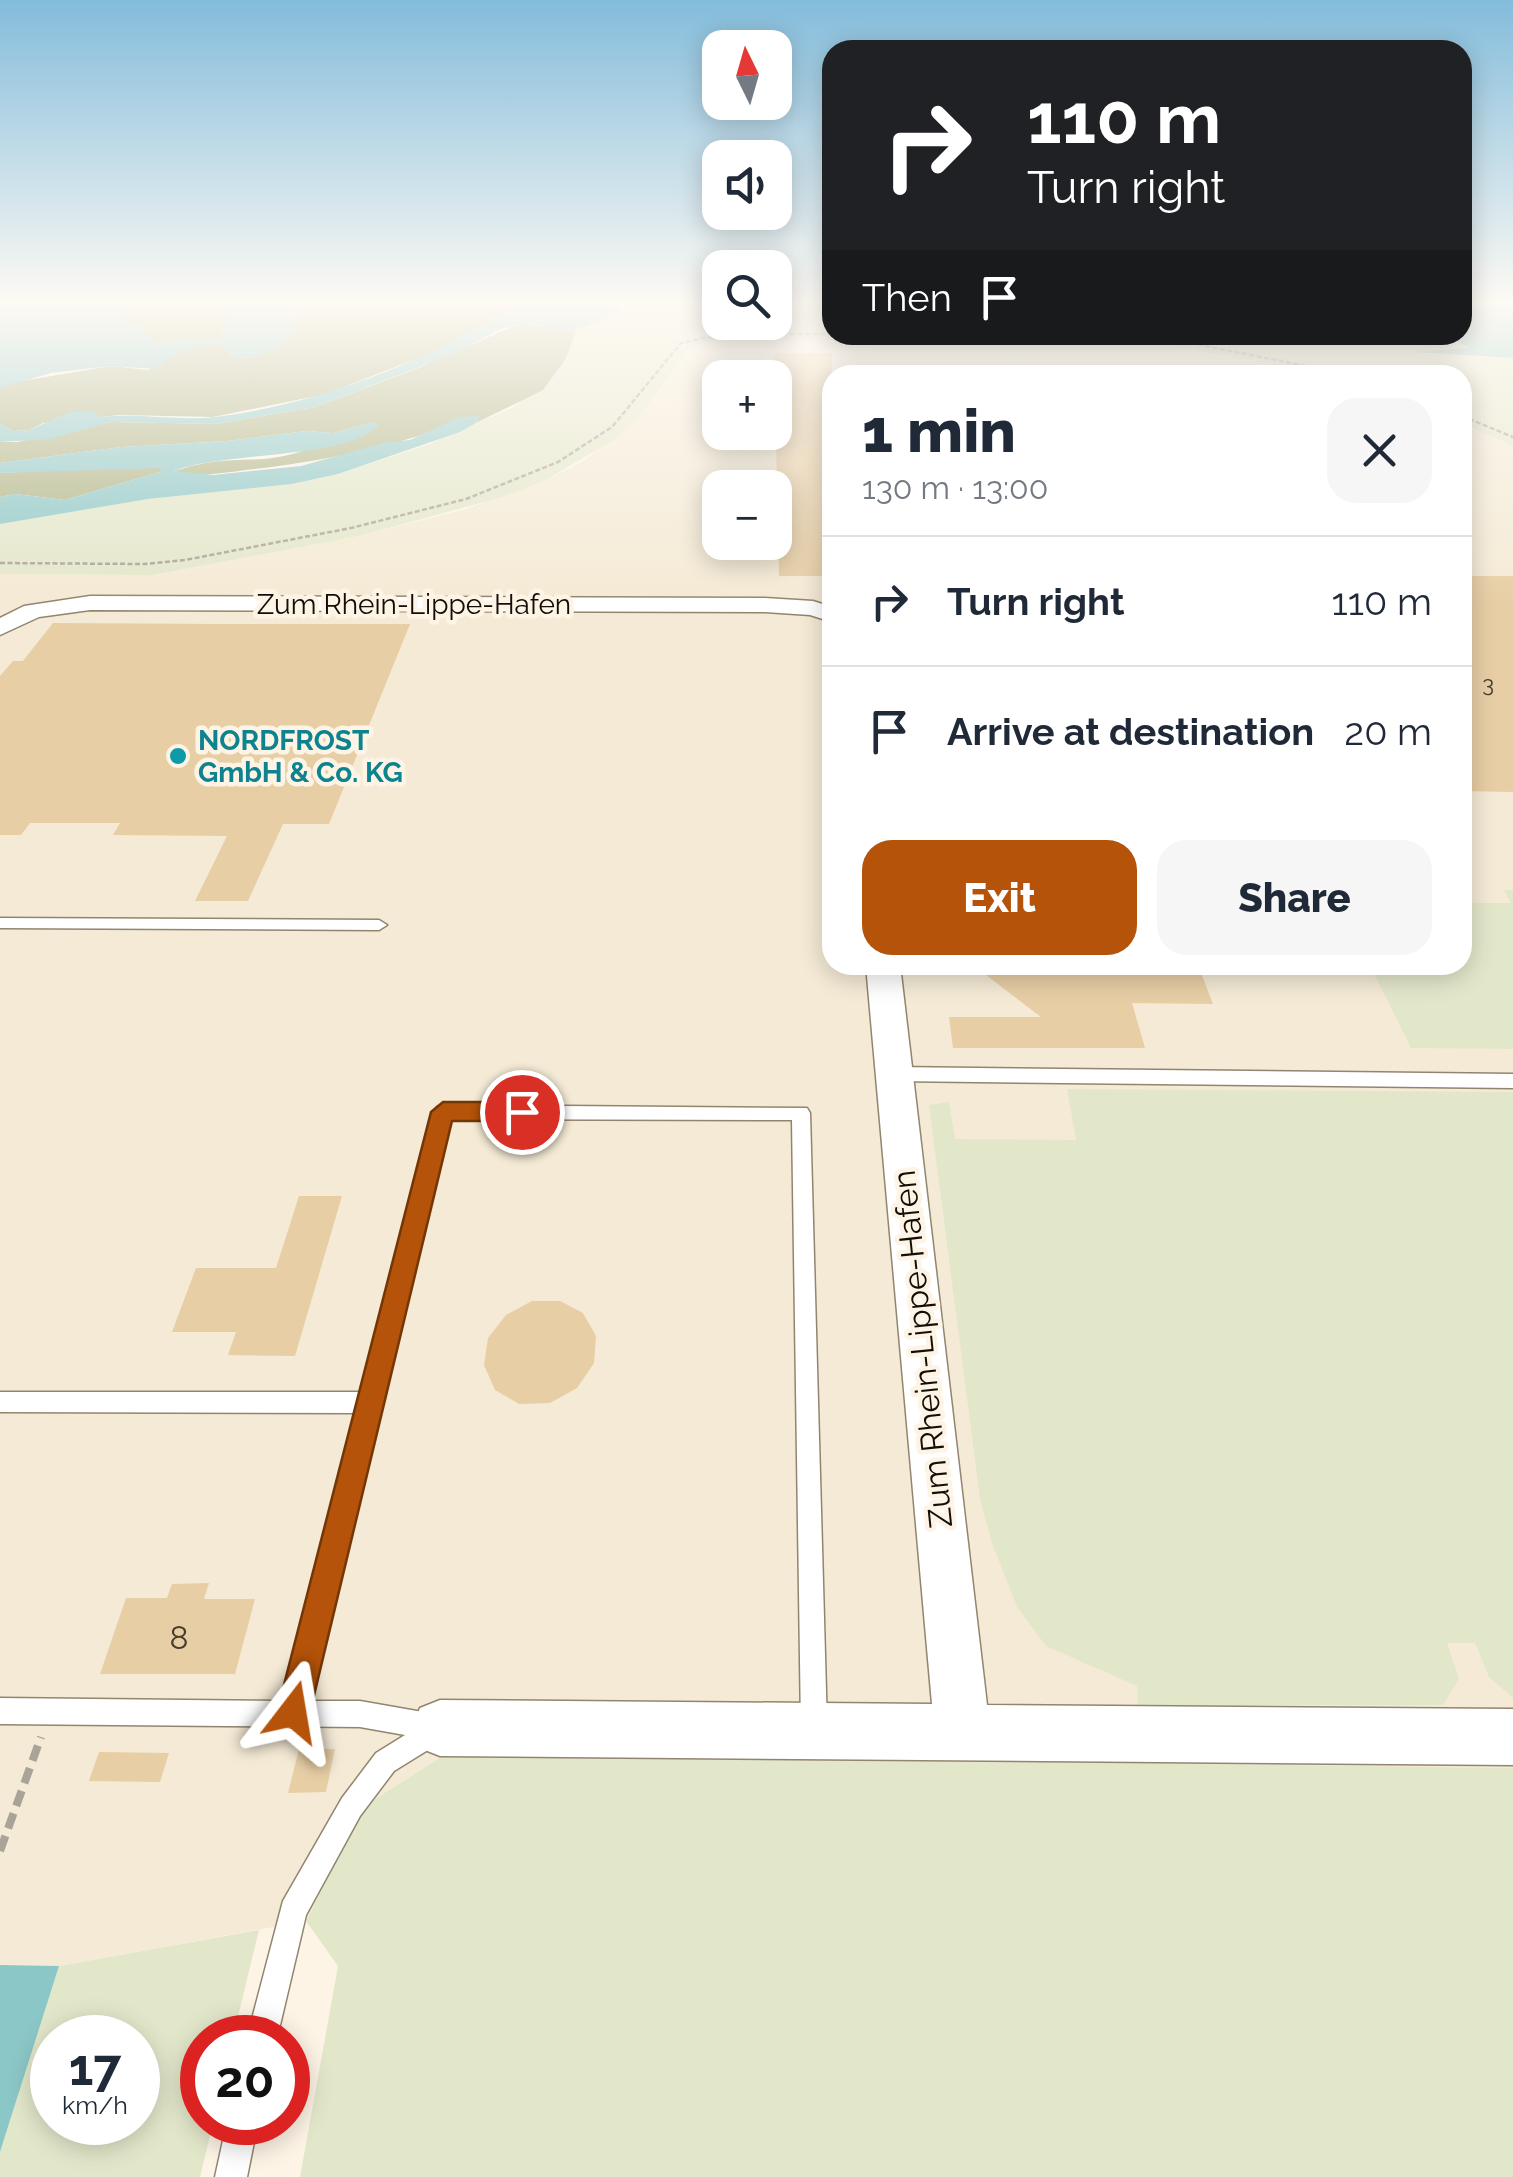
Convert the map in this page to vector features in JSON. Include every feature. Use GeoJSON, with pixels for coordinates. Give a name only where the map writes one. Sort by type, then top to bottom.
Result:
{"type":"FeatureCollection","features":[{"type":"Feature","properties":{"kind":"street","name":"Zum Rhein-Lippe-Hafen"},"geometry":{"type":"LineString","coordinates":[[0,628],[34,611],[60,604],[765,605],[822,611]]}},
{"type":"Feature","properties":{"kind":"street","name":"Zum Rhein-Lippe-Hafen"},"geometry":{"type":"LineString","coordinates":[[884,975],[962,1732]]}},
{"type":"Feature","properties":{"kind":"street"},"geometry":{"type":"LineString","coordinates":[[440,1728],[1513,1737]]}},
{"type":"Feature","properties":{"kind":"lane"},"geometry":{"type":"LineString","coordinates":[[0,923],[379,925]]}},
{"type":"Feature","properties":{"kind":"lane"},"geometry":{"type":"LineString","coordinates":[[894,1074],[1513,1081]]}},
{"type":"Feature","properties":{"kind":"lane"},"geometry":{"type":"LineString","coordinates":[[293,1712],[443,1112],[801,1112],[814,1732]]}},
{"type":"Feature","properties":{"kind":"lane"},"geometry":{"type":"LineString","coordinates":[[0,1402],[370,1403]]}},
{"type":"Feature","properties":{"kind":"lane"},"geometry":{"type":"LineString","coordinates":[[0,1710],[360,1714],[440,1728]]}},
{"type":"Feature","properties":{"kind":"lane"},"geometry":{"type":"LineString","coordinates":[[268,2015],[293,1911],[351,1807],[385,1762],[440,1728]]}},
{"type":"Feature","properties":{"kind":"lane"},"geometry":{"type":"LineString","coordinates":[[231,2177],[238,2145]]}},
{"type":"Feature","properties":{"kind":"path"},"geometry":{"type":"LineString","coordinates":[[0,563],[144,564],[185,560],[352,528],[466,499],[558,462],[612,427],[633,402]]}},
{"type":"Feature","properties":{"kind":"path"},"geometry":{"type":"LineString","coordinates":[[1472,420],[1513,437]]}},
{"type":"Feature","properties":{"kind":"path"},"geometry":{"type":"LineString","coordinates":[[0,1851],[51,1710]]}},
{"type":"Feature","properties":{"kind":"shaded area"},"geometry":{"type":"Polygon","coordinates":[[[651,402],[702,402],[702,450],[792,450],[792,402],[822,402],[822,975],[1472,975],[1472,428],[1513,446],[1513,1768],[446,1754],[364,1806],[306,1921],[59,1966],[0,1965],[0,574],[153,575],[359,536],[466,509],[546,480],[582,462],[639,417],[651,402]]]}},
{"type":"Feature","properties":{"kind":"green space"},"geometry":{"type":"Polygon","coordinates":[[[0,402],[289,402],[213,417],[119,415],[43,423],[29,430],[13,431],[0,424],[0,402]]]}},
{"type":"Feature","properties":{"kind":"green space"},"geometry":{"type":"Polygon","coordinates":[[[329,402],[519,402],[476,423],[479,416],[396,442],[341,455],[214,474],[172,472],[208,463],[292,454],[375,422],[333,433],[306,431],[228,441],[121,447],[0,463],[0,442],[112,422],[216,424],[329,402]]]}},
{"type":"Feature","properties":{"kind":"green space"},"geometry":{"type":"Polygon","coordinates":[[[520,402],[650,402],[615,439],[546,480],[499,498],[359,536],[153,575],[0,574],[0,524],[148,499],[292,484],[338,474],[429,444],[520,402]]]}},
{"type":"Feature","properties":{"kind":"green space"},"geometry":{"type":"Polygon","coordinates":[[[1472,402],[1513,402],[1513,446],[1472,428],[1472,402]]]}},
{"type":"Feature","properties":{"kind":"green space"},"geometry":{"type":"Polygon","coordinates":[[[162,468],[160,472],[65,500],[15,494],[0,497],[0,473],[162,468]]]}},
{"type":"Feature","properties":{"kind":"green space"},"geometry":{"type":"Polygon","coordinates":[[[1504,890],[1513,890],[1513,1049],[1411,1048],[1375,975],[1472,975],[1472,903],[1511,903],[1504,890]]]}},
{"type":"Feature","properties":{"kind":"green space"},"geometry":{"type":"Polygon","coordinates":[[[1067,1089],[1513,1092],[1513,1698],[1489,1677],[1475,1643],[1447,1643],[1459,1679],[1443,1705],[1138,1705],[1137,1686],[1046,1646],[1017,1607],[980,1499],[929,1105],[949,1102],[955,1139],[1076,1140],[1067,1089]]]}},
{"type":"Feature","properties":{"kind":"green space"},"geometry":{"type":"Polygon","coordinates":[[[446,1754],[1513,1768],[1513,2177],[300,2177],[306,2145],[310,2145],[310,2121],[338,1966],[306,1921],[364,1806],[446,1754]]]}},
{"type":"Feature","properties":{"kind":"green space"},"geometry":{"type":"Polygon","coordinates":[[[259,1930],[238,2015],[180,2015],[180,2145],[208,2145],[200,2177],[0,2177],[0,2152],[30,2057],[30,2145],[160,2145],[160,2015],[43,2015],[59,1966],[259,1930]]]}},
{"type":"Feature","properties":{"kind":"water"},"geometry":{"type":"Polygon","coordinates":[[[295,402],[329,402],[216,424],[112,422],[49,439],[0,442],[0,424],[13,431],[29,430],[70,412],[94,411],[100,417],[201,418],[295,402]]]}},
{"type":"Feature","properties":{"kind":"water"},"geometry":{"type":"Polygon","coordinates":[[[479,416],[476,423],[460,432],[338,474],[292,484],[148,499],[0,524],[0,497],[15,494],[65,500],[160,472],[162,468],[0,473],[0,463],[121,447],[228,441],[306,431],[333,433],[375,422],[378,426],[339,445],[221,460],[174,471],[213,475],[301,466],[387,442],[410,440],[460,417],[479,416]]]}},
{"type":"Feature","properties":{"kind":"water"},"geometry":{"type":"Polygon","coordinates":[[[0,1965],[59,1966],[43,2015],[30,2015],[30,2057],[0,2152],[0,1965]]]}},
{"type":"Feature","properties":{"kind":"building"},"geometry":{"type":"Polygon","coordinates":[[[792,402],[822,402],[822,576],[779,576],[779,560],[792,560],[792,470],[777,470],[776,450],[792,450],[792,402]]]}},
{"type":"Feature","properties":{"kind":"building"},"geometry":{"type":"Polygon","coordinates":[[[1472,576],[1513,576],[1513,792],[1472,791],[1472,576]]]}},
{"type":"Feature","properties":{"kind":"building","name":"NORDFROST GmbH & Co. KG"},"geometry":{"type":"Polygon","coordinates":[[[53,623],[410,624],[329,824],[283,824],[248,901],[195,901],[227,836],[113,835],[120,823],[30,823],[21,835],[0,835],[0,676],[13,661],[23,661],[53,623]]]}},
{"type":"Feature","properties":{"kind":"building"},"geometry":{"type":"Polygon","coordinates":[[[986,975],[1202,975],[1213,1004],[1132,1003],[1145,1048],[953,1048],[949,1017],[1041,1017],[986,975]]]}},
{"type":"Feature","properties":{"kind":"building"},"geometry":{"type":"Polygon","coordinates":[[[299,1196],[342,1196],[295,1356],[228,1355],[236,1332],[172,1332],[196,1268],[276,1268],[299,1196]]]}},
{"type":"Feature","properties":{"kind":"building"},"geometry":{"type":"Polygon","coordinates":[[[532,1301],[560,1301],[583,1313],[596,1336],[594,1363],[577,1388],[550,1403],[519,1404],[495,1390],[484,1365],[488,1338],[506,1315],[532,1301]]]}},
{"type":"Feature","properties":{"kind":"building"},"geometry":{"type":"Polygon","coordinates":[[[209,1583],[204,1599],[255,1599],[235,1674],[100,1674],[126,1598],[167,1598],[172,1584],[209,1583]]]}},
{"type":"Feature","properties":{"kind":"building"},"geometry":{"type":"Polygon","coordinates":[[[299,1749],[335,1749],[326,1792],[288,1793],[299,1749]]]}},
{"type":"Feature","properties":{"kind":"building"},"geometry":{"type":"Polygon","coordinates":[[[99,1752],[169,1753],[160,1782],[89,1781],[99,1752]]]}},
{"type":"Feature","properties":{"kind":"place","name":"NORDFROST GmbH & Co. KG"},"geometry":{"type":"Point","coordinates":[178,756]}},
{"type":"Feature","properties":{"kind":"route"},"geometry":{"type":"LineString","coordinates":[[293,1712],[443,1112],[522,1112]]}}]}
